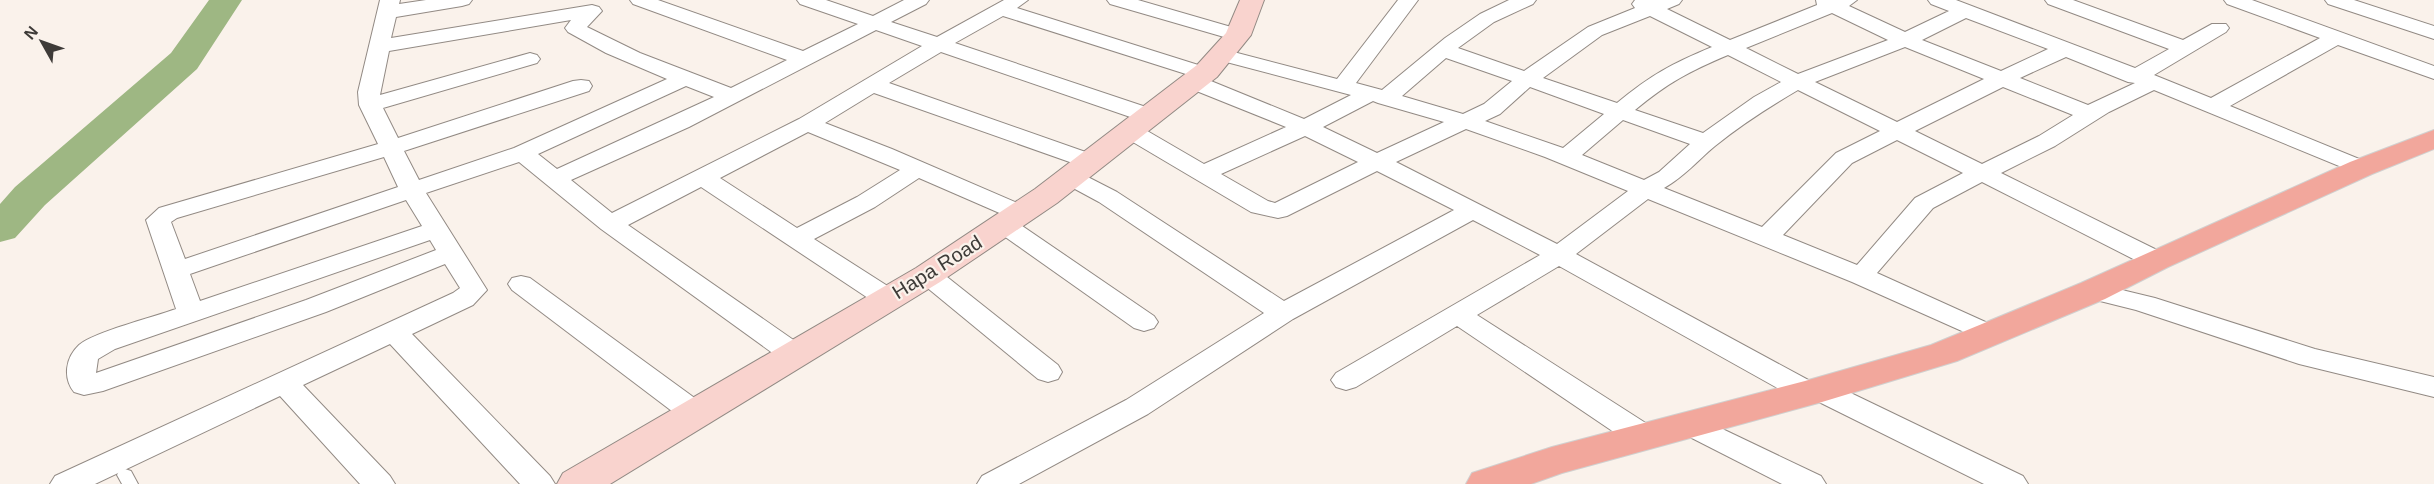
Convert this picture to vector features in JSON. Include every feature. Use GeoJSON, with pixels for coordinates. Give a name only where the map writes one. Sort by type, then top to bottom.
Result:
{"type":"FeatureCollection","features":[{"type":"Feature","properties":{"kind":"main road"},"geometry":{"type":"LineString","coordinates":[[1487,484],[1552,461],[1691,425],[1944,353],[2093,291],[2156,260],[2361,168],[2432,141]]}},
{"type":"Feature","properties":{"kind":"street"},"geometry":{"type":"LineString","coordinates":[[66,484],[463,299],[474,290],[412,190],[370,105],[369,92],[389,6],[462,0]]}},
{"type":"Feature","properties":{"kind":"street"},"geometry":{"type":"LineString","coordinates":[[640,0],[802,58]]}},
{"type":"Feature","properties":{"kind":"street"},"geometry":{"type":"LineString","coordinates":[[808,0],[937,46],[1138,123],[1203,173],[1264,209],[1278,211],[1376,162],[1492,110],[1527,79],[1595,31],[1642,4],[1672,0]]}},
{"type":"Feature","properties":{"kind":"street"},"geometry":{"type":"LineString","coordinates":[[554,179],[733,96],[802,58],[876,24],[919,0]]}},
{"type":"Feature","properties":{"kind":"street"},"geometry":{"type":"LineString","coordinates":[[1118,0],[1214,61],[1221,91],[1305,127],[1473,208],[1814,391],[2012,484]]}},
{"type":"Feature","properties":{"kind":"street"},"geometry":{"type":"LineString","coordinates":[[1214,61],[1252,0]]}},
{"type":"Feature","properties":{"kind":"street"},"geometry":{"type":"LineString","coordinates":[[1342,87],[1408,0]]}},
{"type":"Feature","properties":{"kind":"street"},"geometry":{"type":"LineString","coordinates":[[1203,173],[1378,96],[1491,15],[1526,0]]}},
{"type":"Feature","properties":{"kind":"street"},"geometry":{"type":"LineString","coordinates":[[1938,0],[2213,106],[2361,168]]}},
{"type":"Feature","properties":{"kind":"street"},"geometry":{"type":"LineString","coordinates":[[2055,0],[2185,48]]}},
{"type":"Feature","properties":{"kind":"street"},"geometry":{"type":"LineString","coordinates":[[2234,0],[2434,74]]}},
{"type":"Feature","properties":{"kind":"street"},"geometry":{"type":"LineString","coordinates":[[2335,0],[2434,33]]}},
{"type":"Feature","properties":{"kind":"street"},"geometry":{"type":"LineString","coordinates":[[1566,157],[1654,83],[1677,69],[1833,2],[1905,40],[2090,114]]}},
{"type":"Feature","properties":{"kind":"street"},"geometry":{"type":"LineString","coordinates":[[1642,4],[1896,133],[1984,172],[2156,260]]}},
{"type":"Feature","properties":{"kind":"street"},"geometry":{"type":"LineString","coordinates":[[610,224],[807,124],[1010,5],[1214,61],[1342,87],[1464,121],[1566,157],[1861,276],[1991,334]]}},
{"type":"Feature","properties":{"kind":"street"},"geometry":{"type":"LineString","coordinates":[[1346,380],[1559,255],[1645,189],[1667,177],[1706,142],[1762,102],[1797,82],[1905,40],[1966,10]]}},
{"type":"Feature","properties":{"kind":"street"},"geometry":{"type":"LineString","coordinates":[[381,46],[592,11],[575,28],[685,79],[733,96]]}},
{"type":"Feature","properties":{"kind":"street"},"geometry":{"type":"LineString","coordinates":[[1861,276],[1924,203],[2047,141],[2144,80],[2185,48],[2219,28]]}},
{"type":"Feature","properties":{"kind":"street"},"geometry":{"type":"LineString","coordinates":[[2213,106],[2338,38]]}},
{"type":"Feature","properties":{"kind":"street"},"geometry":{"type":"LineString","coordinates":[[1766,238],[1844,158],[2002,78],[2066,49]]}},
{"type":"Feature","properties":{"kind":"street"},"geometry":{"type":"LineString","coordinates":[[1444,50],[1706,142]]}},
{"type":"Feature","properties":{"kind":"street"},"geometry":{"type":"LineString","coordinates":[[370,105],[530,59]]}},
{"type":"Feature","properties":{"kind":"street","name":"Hapa Road"},"geometry":{"type":"LineString","coordinates":[[578,484],[613,476],[696,414],[928,275],[1012,219],[1079,169],[1214,61]]}},
{"type":"Feature","properties":{"kind":"street"},"geometry":{"type":"LineString","coordinates":[[177,270],[522,153],[685,79]]}},
{"type":"Feature","properties":{"kind":"street"},"geometry":{"type":"LineString","coordinates":[[873,85],[1079,169],[1108,197],[1283,313]]}},
{"type":"Feature","properties":{"kind":"street"},"geometry":{"type":"LineString","coordinates":[[191,314],[158,220],[168,213],[390,148],[581,86]]}},
{"type":"Feature","properties":{"kind":"street"},"geometry":{"type":"LineString","coordinates":[[807,124],[917,170],[1012,219],[1144,322]]}},
{"type":"Feature","properties":{"kind":"street"},"geometry":{"type":"LineString","coordinates":[[522,153],[610,224],[795,355]]}},
{"type":"Feature","properties":{"kind":"street"},"geometry":{"type":"LineString","coordinates":[[797,238],[866,202],[917,170]]}},
{"type":"Feature","properties":{"kind":"street"},"geometry":{"type":"LineString","coordinates":[[704,178],[887,298]]}},
{"type":"Feature","properties":{"kind":"street"},"geometry":{"type":"LineString","coordinates":[[993,484],[1137,407],[1283,313],[1380,262],[1473,208]]}},
{"type":"Feature","properties":{"kind":"street"},"geometry":{"type":"LineString","coordinates":[[436,229],[90,350],[82,359],[82,384],[93,384],[316,306],[451,253]]}},
{"type":"Feature","properties":{"kind":"street"},"geometry":{"type":"LineString","coordinates":[[928,275],[1048,372]]}},
{"type":"Feature","properties":{"kind":"street"},"geometry":{"type":"LineString","coordinates":[[521,284],[696,414]]}},
{"type":"Feature","properties":{"kind":"street"},"geometry":{"type":"LineString","coordinates":[[2093,291],[2145,304],[2309,357],[2434,387]]}},
{"type":"Feature","properties":{"kind":"street"},"geometry":{"type":"LineString","coordinates":[[1459,315],[1644,437]]}},
{"type":"Feature","properties":{"kind":"street"},"geometry":{"type":"LineString","coordinates":[[393,331],[539,484]]}},
{"type":"Feature","properties":{"kind":"street"},"geometry":{"type":"LineString","coordinates":[[290,389],[379,484]]}},
{"type":"Feature","properties":{"kind":"street"},"geometry":{"type":"LineString","coordinates":[[1691,425],[1810,484]]}},
{"type":"Feature","properties":{"kind":"waterway"},"geometry":{"type":"LineString","coordinates":[[0,229],[30,196],[184,61],[226,0]]}}]}
